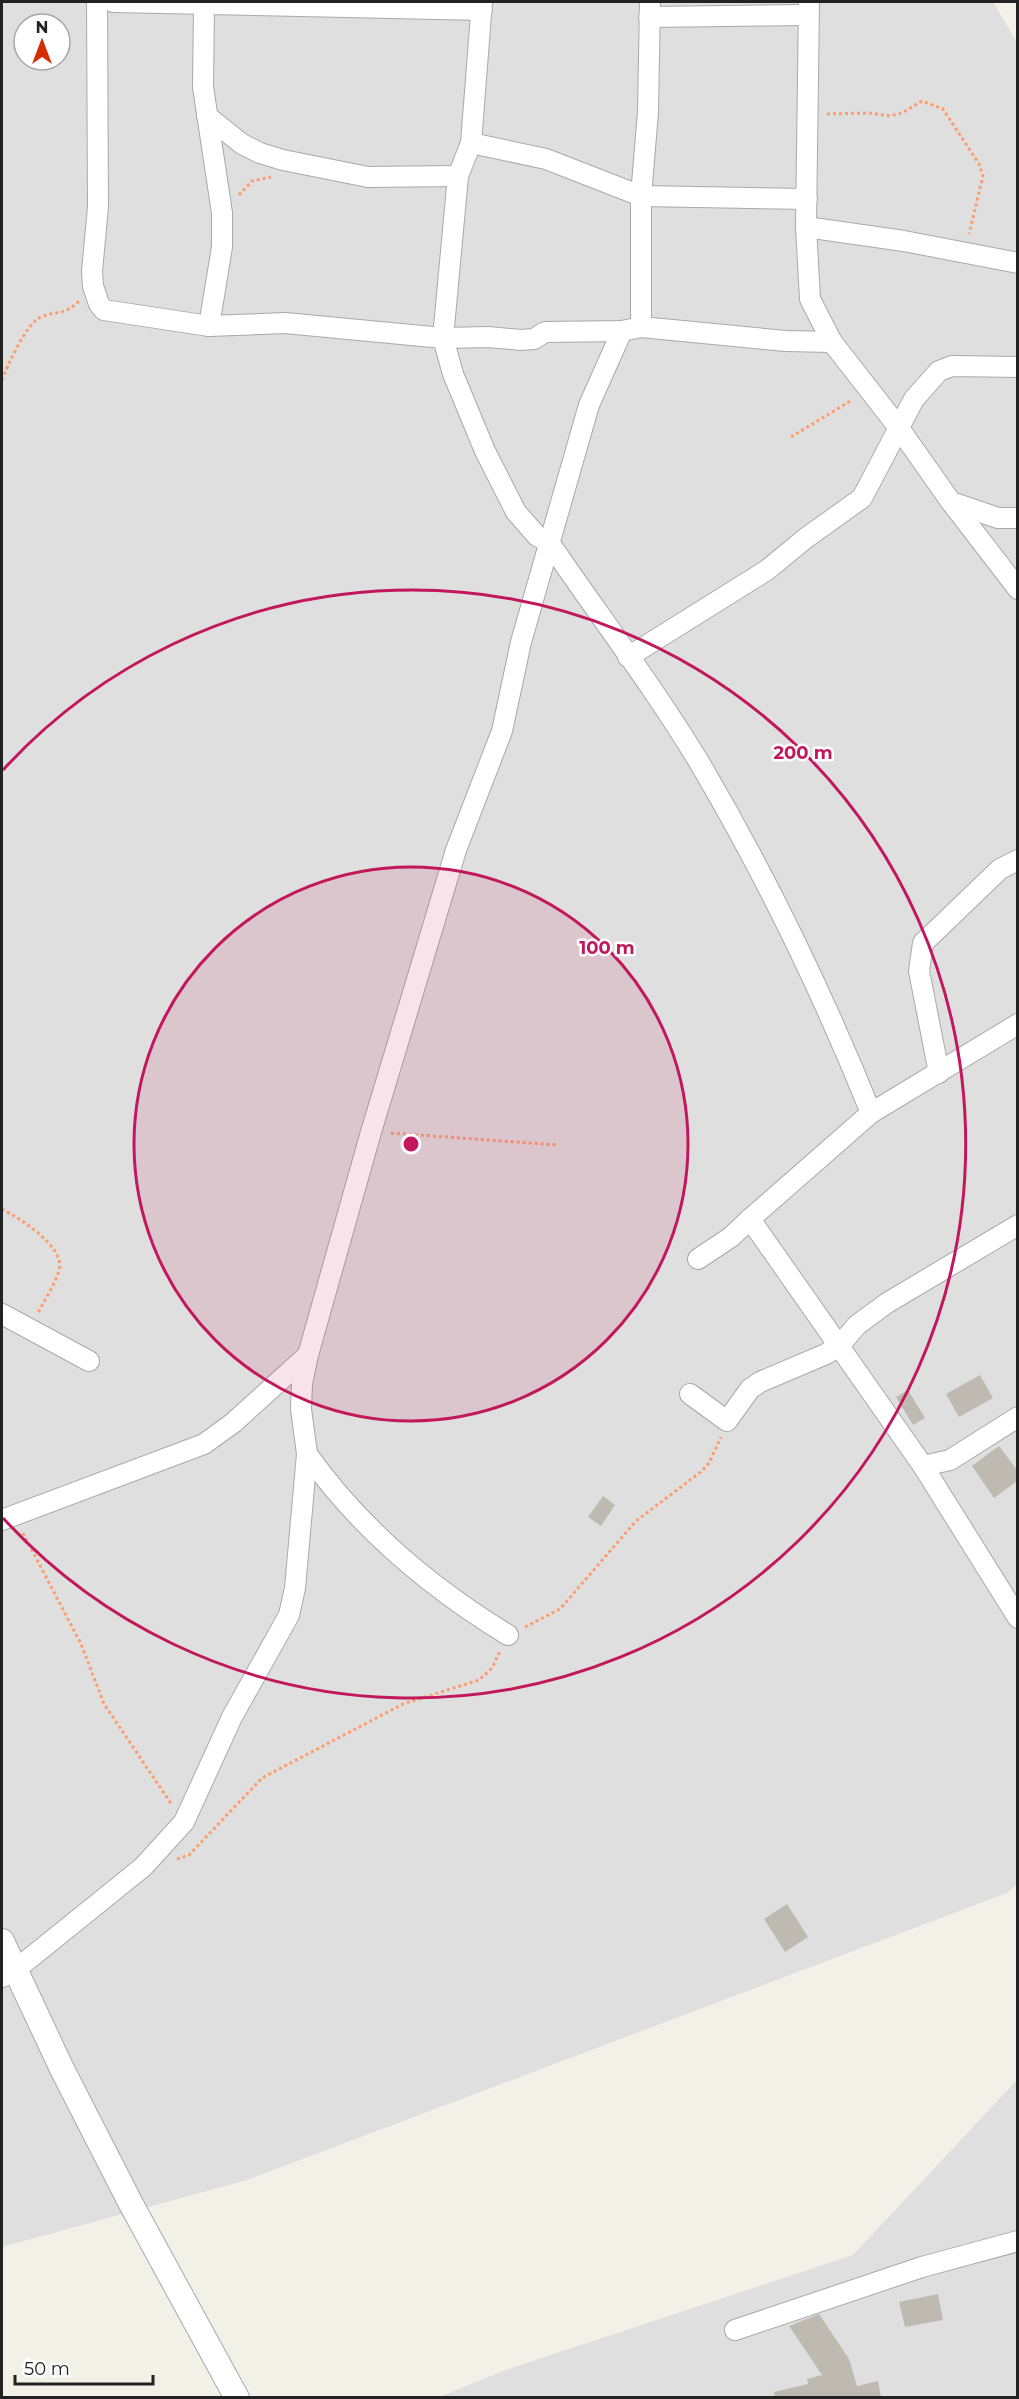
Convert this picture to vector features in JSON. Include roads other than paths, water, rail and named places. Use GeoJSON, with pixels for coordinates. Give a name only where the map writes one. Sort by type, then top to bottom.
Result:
{"type":"FeatureCollection","features":[{"type":"Feature","properties":{"kind":"street"},"geometry":{"type":"LineString","coordinates":[[98,2],[98,207],[92,271],[96,295],[104,310],[209,326],[285,323],[443,338],[488,337],[521,340],[534,339],[545,332],[631,329],[786,341],[832,342]]}},
{"type":"Feature","properties":{"kind":"street"},"geometry":{"type":"LineString","coordinates":[[113,2],[482,6],[471,143],[458,176],[443,338],[453,374],[485,451],[516,512],[537,536],[549,542],[701,766],[768,888],[835,1023],[871,1113]]}},
{"type":"Feature","properties":{"kind":"street"},"geometry":{"type":"LineString","coordinates":[[209,4],[203,87],[222,213],[222,247],[209,326]]}},
{"type":"Feature","properties":{"kind":"street"},"geometry":{"type":"LineString","coordinates":[[8,1974],[143,1867],[184,1822],[232,1717],[289,1615],[295,1588],[307,1454],[301,1409],[302,1384],[308,1355],[371,1132],[456,850],[502,731],[521,642],[589,405],[631,329],[648,112],[649,9],[809,8],[806,227],[810,299],[832,342],[899,428],[951,502],[1017,589]]}},
{"type":"Feature","properties":{"kind":"street"},"geometry":{"type":"LineString","coordinates":[[207,116],[242,144],[260,153],[301,164],[368,177],[458,176]]}},
{"type":"Feature","properties":{"kind":"street"},"geometry":{"type":"LineString","coordinates":[[471,143],[546,159],[641,196],[807,199]]}},
{"type":"Feature","properties":{"kind":"street"},"geometry":{"type":"LineString","coordinates":[[806,227],[904,241],[1017,263]]}},
{"type":"Feature","properties":{"kind":"street"},"geometry":{"type":"LineString","coordinates":[[628,657],[767,570],[862,498],[914,399],[939,371],[952,366],[1017,367]]}},
{"type":"Feature","properties":{"kind":"street"},"geometry":{"type":"LineString","coordinates":[[951,502],[998,518],[1017,518]]}},
{"type":"Feature","properties":{"kind":"street"},"geometry":{"type":"LineString","coordinates":[[939,1073],[919,971],[923,943],[1000,869],[1017,860]]}},
{"type":"Feature","properties":{"kind":"street"},"geometry":{"type":"LineString","coordinates":[[698,1258],[731,1237],[871,1113],[1017,1024]]}},
{"type":"Feature","properties":{"kind":"street"},"geometry":{"type":"LineString","coordinates":[[750,1219],[923,1467],[1017,1618]]}},
{"type":"Feature","properties":{"kind":"street"},"geometry":{"type":"LineString","coordinates":[[690,1394],[728,1421],[750,1389],[760,1382],[826,1354],[840,1345],[857,1325],[887,1303],[1017,1225]]}},
{"type":"Feature","properties":{"kind":"street"},"geometry":{"type":"LineString","coordinates":[[2,1314],[88,1360]]}},
{"type":"Feature","properties":{"kind":"street"},"geometry":{"type":"LineString","coordinates":[[8,1518],[204,1444],[233,1423],[308,1355]]}},
{"type":"Feature","properties":{"kind":"street"},"geometry":{"type":"LineString","coordinates":[[923,1467],[950,1460],[1017,1417]]}},
{"type":"Feature","properties":{"kind":"street"},"geometry":{"type":"LineString","coordinates":[[307,1454],[332,1490],[375,1532],[470,1612],[508,1635]]}},
{"type":"Feature","properties":{"kind":"street"},"geometry":{"type":"LineString","coordinates":[[2,1941],[8,1974],[237,2397]]}},
{"type":"Feature","properties":{"kind":"street"},"geometry":{"type":"LineString","coordinates":[[735,2330],[922,2267],[1017,2241]]}}]}
